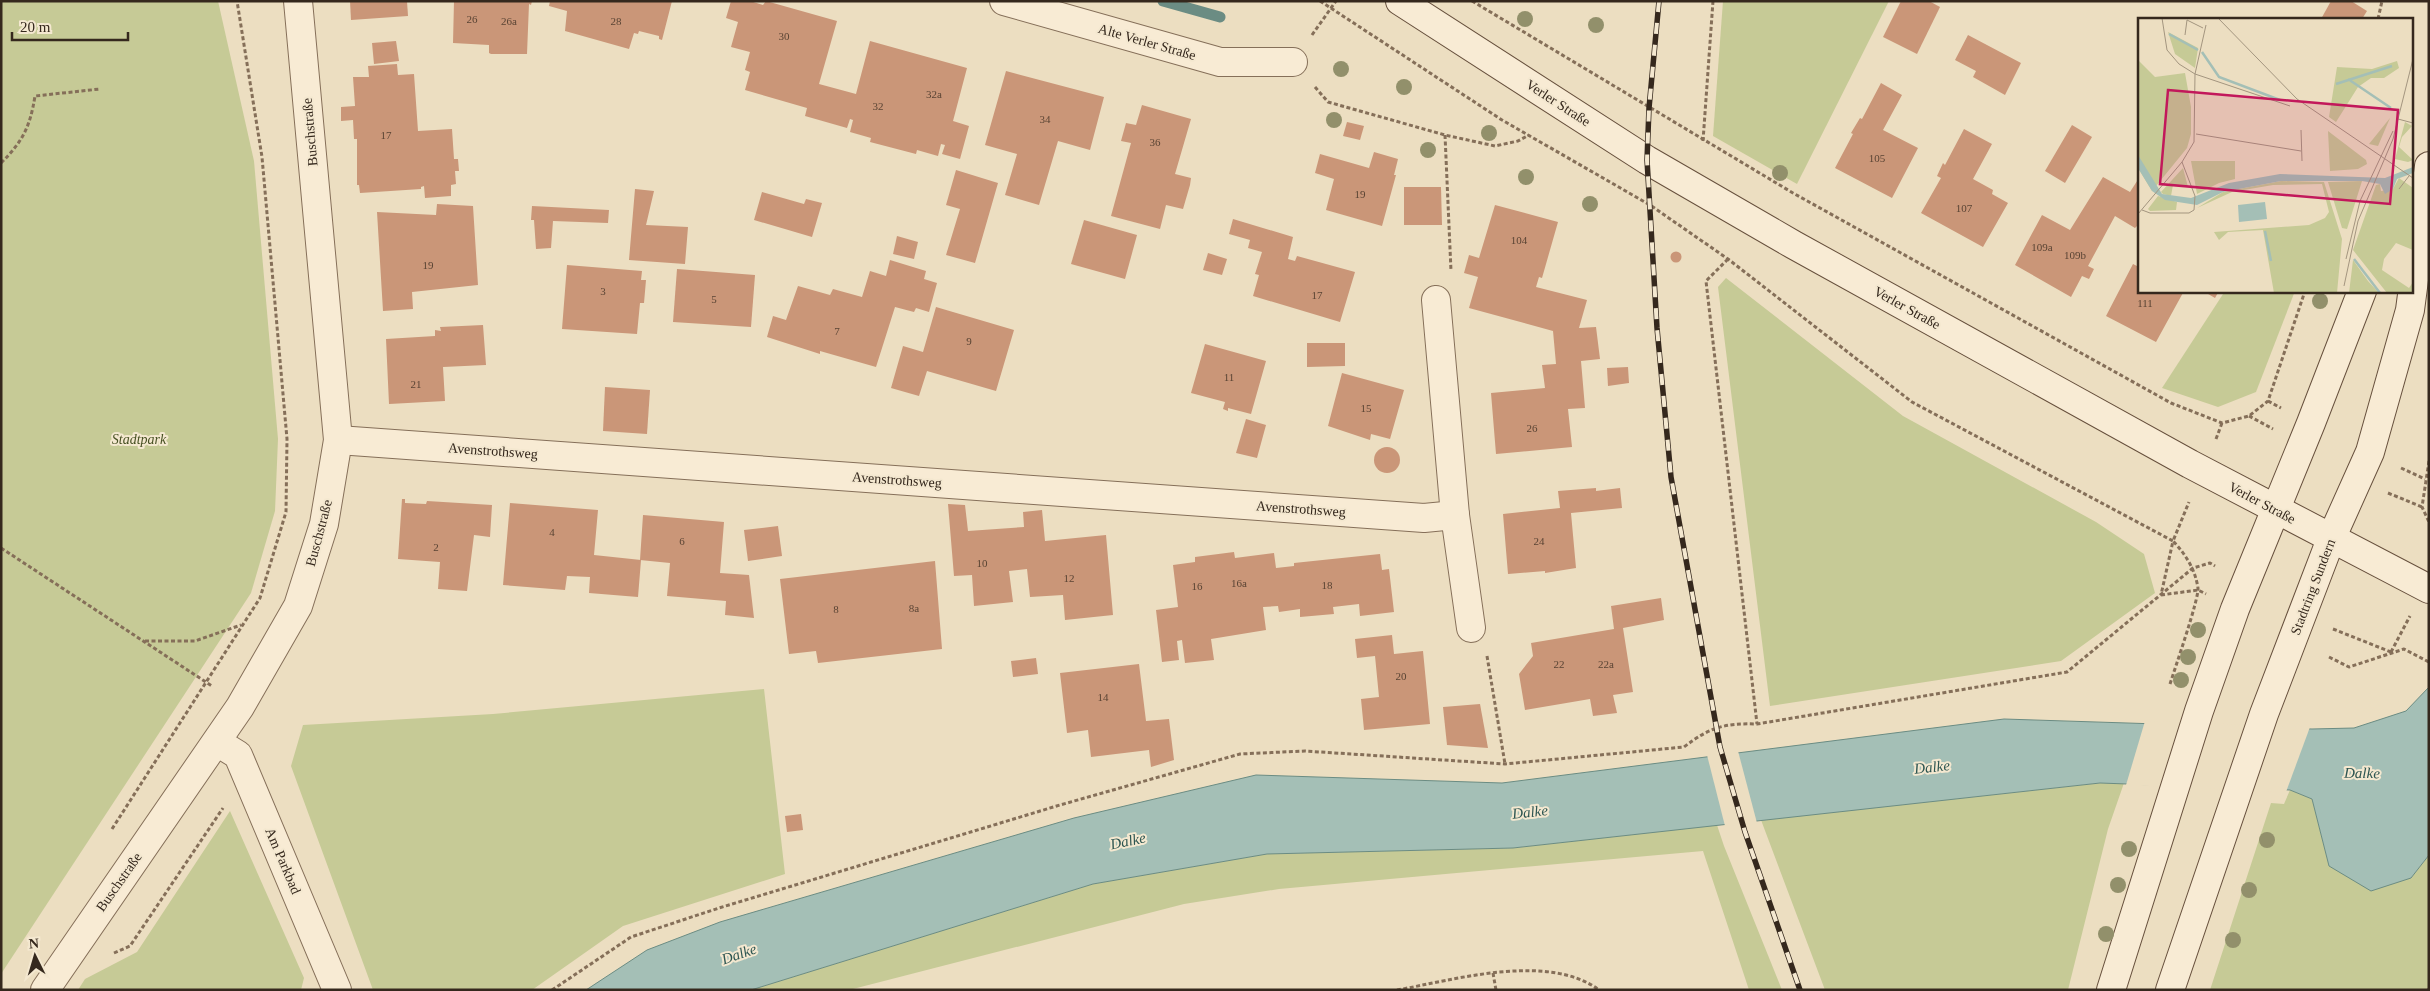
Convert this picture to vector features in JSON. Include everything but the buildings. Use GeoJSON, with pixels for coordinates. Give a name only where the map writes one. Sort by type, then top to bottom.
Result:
{"type":"FeatureCollection","features":[{"type":"Feature","properties":{"kind":"street","name":"Buschstraße"},"geometry":{"type":"LineString","coordinates":[[44,990],[240,707],[298,606],[324,524],[338,440],[298,1]]}},
{"type":"Feature","properties":{"kind":"street","name":"Alte Verler Straße"},"geometry":{"type":"LineString","coordinates":[[1004,1],[1220,62],[1293,62]]}},
{"type":"Feature","properties":{"kind":"street","name":"Verler Straße"},"geometry":{"type":"LineString","coordinates":[[1400,1],[1647,160],[1768,230],[2275,509],[2429,590]]}},
{"type":"Feature","properties":{"kind":"street","name":"Stadtring Sundern"},"geometry":{"type":"LineString","coordinates":[[2412,203],[2428,172]]}},
{"type":"Feature","properties":{"kind":"street","name":"Stadtring Sundern"},"geometry":{"type":"LineString","coordinates":[[2170,990],[2264,714],[2331,539],[2370,452],[2410,310],[2428,172]]}},
{"type":"Feature","properties":{"kind":"street"},"geometry":{"type":"LineString","coordinates":[[2111,990],[2199,711],[2234,609],[2362,292]]}},
{"type":"Feature","properties":{"kind":"street"},"geometry":{"type":"LineString","coordinates":[[1436,300],[1455,515],[1471,628]]}},
{"type":"Feature","properties":{"kind":"street","name":"Avenstrothsweg"},"geometry":{"type":"LineString","coordinates":[[338,440],[1415,517],[1455,515]]}},
{"type":"Feature","properties":{"kind":"street","name":"Am Parkbad"},"geometry":{"type":"LineString","coordinates":[[217,742],[238,756],[337,990]]}},
{"type":"Feature","properties":{"kind":"path"},"geometry":{"type":"LineString","coordinates":[[205,681],[260,598],[286,512],[287,438],[262,156],[237,1]]}},
{"type":"Feature","properties":{"kind":"path"},"geometry":{"type":"LineString","coordinates":[[1320,1],[1502,120],[1650,205],[1728,259],[1912,402],[2173,542],[2185,553],[2192,568],[2198,590],[2167,691]]}},
{"type":"Feature","properties":{"kind":"path"},"geometry":{"type":"LineString","coordinates":[[1336,1],[1293,62],[1328,102],[1495,146],[1518,141],[1529,135]]}},
{"type":"Feature","properties":{"kind":"path"},"geometry":{"type":"LineString","coordinates":[[1472,1],[1793,194],[2171,403],[2222,423],[2249,416],[2268,401],[2305,292]]}},
{"type":"Feature","properties":{"kind":"path"},"geometry":{"type":"LineString","coordinates":[[1703,141],[1712,1]]}},
{"type":"Feature","properties":{"kind":"path"},"geometry":{"type":"LineString","coordinates":[[2378,18],[2382,1]]}},
{"type":"Feature","properties":{"kind":"path"},"geometry":{"type":"LineString","coordinates":[[1,163],[20,144],[31,118],[34,96],[100,88]]}},
{"type":"Feature","properties":{"kind":"path"},"geometry":{"type":"LineString","coordinates":[[1436,300],[1451,270],[1446,134]]}},
{"type":"Feature","properties":{"kind":"path"},"geometry":{"type":"LineString","coordinates":[[1728,259],[1706,281],[1757,724]]}},
{"type":"Feature","properties":{"kind":"path"},"geometry":{"type":"LineString","coordinates":[[2268,401],[2283,409]]}},
{"type":"Feature","properties":{"kind":"path"},"geometry":{"type":"LineString","coordinates":[[2249,416],[2270,428]]}},
{"type":"Feature","properties":{"kind":"path"},"geometry":{"type":"LineString","coordinates":[[2215,441],[2222,423]]}},
{"type":"Feature","properties":{"kind":"path"},"geometry":{"type":"LineString","coordinates":[[2429,461],[2422,508],[2429,522]]}},
{"type":"Feature","properties":{"kind":"path"},"geometry":{"type":"LineString","coordinates":[[2401,468],[2425,479]]}},
{"type":"Feature","properties":{"kind":"path"},"geometry":{"type":"LineString","coordinates":[[2401,500],[2422,508]]}},
{"type":"Feature","properties":{"kind":"path"},"geometry":{"type":"LineString","coordinates":[[2160,595],[2173,542],[2179,527]]}},
{"type":"Feature","properties":{"kind":"path"},"geometry":{"type":"LineString","coordinates":[[1,548],[145,641],[240,707]]}},
{"type":"Feature","properties":{"kind":"path"},"geometry":{"type":"LineString","coordinates":[[552,990],[631,937],[719,908],[1060,805],[1240,754],[1305,751],[1504,764],[1684,747],[1702,733],[1717,726],[1757,724],[2068,672],[2192,568],[2210,564]]}},
{"type":"Feature","properties":{"kind":"path"},"geometry":{"type":"LineString","coordinates":[[2160,595],[2198,590]]}},
{"type":"Feature","properties":{"kind":"path"},"geometry":{"type":"LineString","coordinates":[[145,641],[195,641],[242,624]]}},
{"type":"Feature","properties":{"kind":"path"},"geometry":{"type":"LineString","coordinates":[[1471,628],[1484,641],[1504,764]]}},
{"type":"Feature","properties":{"kind":"path"},"geometry":{"type":"LineString","coordinates":[[2347,636],[2391,652]]}},
{"type":"Feature","properties":{"kind":"path"},"geometry":{"type":"LineString","coordinates":[[2391,652],[2399,636]]}},
{"type":"Feature","properties":{"kind":"path"},"geometry":{"type":"LineString","coordinates":[[2329,657],[2349,666],[2404,649],[2427,661]]}},
{"type":"Feature","properties":{"kind":"path"},"geometry":{"type":"LineString","coordinates":[[113,954],[130,946],[245,772]]}},
{"type":"Feature","properties":{"kind":"path"},"geometry":{"type":"LineString","coordinates":[[1397,990],[1526,969],[1562,974],[1599,990]]}},
{"type":"Feature","properties":{"kind":"path"},"geometry":{"type":"LineString","coordinates":[[1493,973],[1496,990]]}},
{"type":"Feature","properties":{"kind":"green space","name":"Stadtpark"},"geometry":{"type":"Polygon","coordinates":[[[1,1],[218,1],[254,161],[278,439],[275,511],[251,593],[1,974],[1,1]]]}},
{"type":"Feature","properties":{"kind":"green space"},"geometry":{"type":"Polygon","coordinates":[[[1723,1],[1889,1],[1797,184],[1713,136],[1723,1]]]}},
{"type":"Feature","properties":{"kind":"green space"},"geometry":{"type":"Polygon","coordinates":[[[1726,278],[1903,416],[2096,522],[2144,554],[2155,593],[2061,661],[1770,706],[1718,287],[1726,278]]]}},
{"type":"Feature","properties":{"kind":"green space"},"geometry":{"type":"Polygon","coordinates":[[[2224,292],[2295,292],[2256,392],[2218,407],[2162,388],[2224,292]]]}},
{"type":"Feature","properties":{"kind":"green space"},"geometry":{"type":"Polygon","coordinates":[[[764,689],[785,874],[623,926],[532,990],[373,990],[291,766],[303,725],[493,714],[764,689]]]}},
{"type":"Feature","properties":{"kind":"green space"},"geometry":{"type":"Polygon","coordinates":[[[2100,783],[2124,783],[2108,829],[2068,990],[1825,990],[1761,820],[2100,783]]]}},
{"type":"Feature","properties":{"kind":"green space"},"geometry":{"type":"Polygon","coordinates":[[[2290,790],[2312,799],[2329,866],[2411,878],[2429,855],[2429,990],[2210,990],[2271,803],[2284,804],[2290,790]]]}},
{"type":"Feature","properties":{"kind":"green space"},"geometry":{"type":"Polygon","coordinates":[[[230,811],[304,978],[301,990],[78,990],[85,979],[137,952],[230,811]]]}},
{"type":"Feature","properties":{"kind":"green space"},"geometry":{"type":"Polygon","coordinates":[[[1717,825],[1782,990],[1749,990],[1703,851],[1279,889],[1184,904],[849,990],[751,990],[1093,884],[1267,854],[1513,848],[1717,825]]]}},
{"type":"Feature","properties":{"kind":"water","name":"Dalke"},"geometry":{"type":"Polygon","coordinates":[[[2429,687],[2429,855],[2411,878],[2371,891],[2329,866],[2312,799],[2290,790],[2100,783],[1513,848],[1267,854],[1093,884],[751,990],[586,990],[647,950],[720,922],[1074,818],[1256,775],[1502,783],[2004,719],[2312,729],[2354,728],[2406,711],[2429,687]]]}},
{"type":"Feature","properties":{"kind":"pier"},"geometry":{"type":"Polygon","coordinates":[[[2145,721],[2310,727],[2286,792],[2126,785],[2145,721]]]}},
{"type":"Feature","properties":{"kind":"pier"},"geometry":{"type":"Polygon","coordinates":[[[1738,751],[1757,823],[1725,826],[1707,755],[1738,751]]]}},
{"type":"Feature","properties":{"kind":"waterway"},"geometry":{"type":"LineString","coordinates":[[1163,1],[1220,17]]}},
{"type":"Feature","properties":{"kind":"railway"},"geometry":{"type":"LineString","coordinates":[[1659,1],[1649,108],[1647,160],[1657,328],[1671,477],[1720,747],[1745,832],[1800,990]]}}]}
